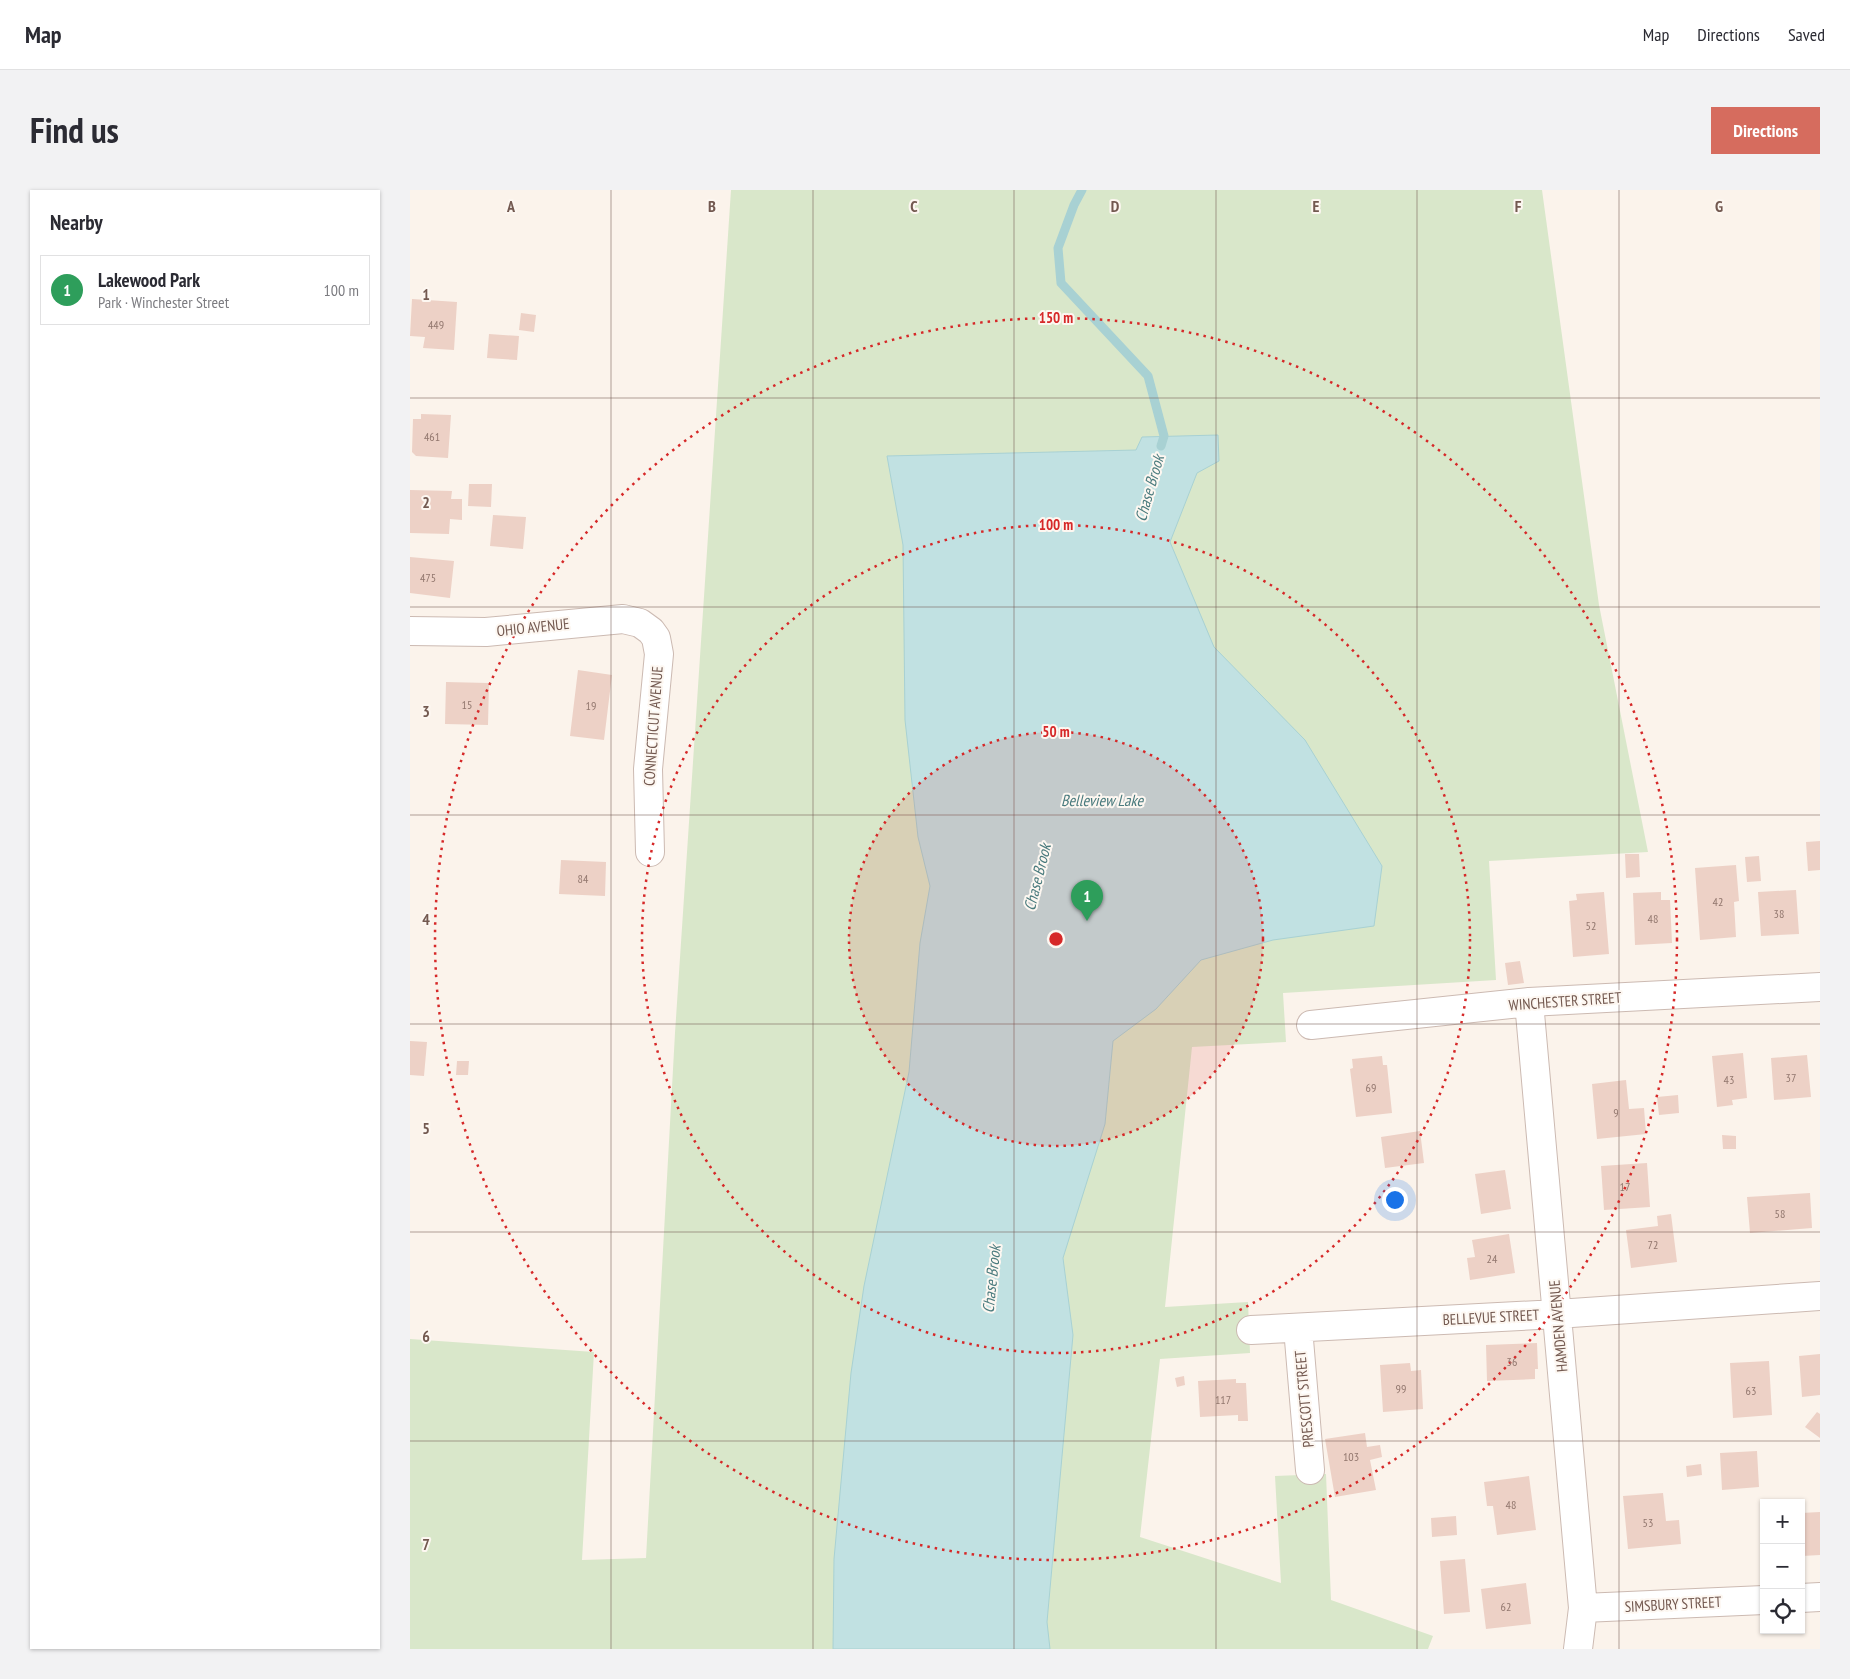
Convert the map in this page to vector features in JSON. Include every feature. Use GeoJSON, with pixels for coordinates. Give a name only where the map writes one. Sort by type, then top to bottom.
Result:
{"type":"FeatureCollection","features":[{"type":"Feature","properties":{"kind":"street","name":"OHIO AVENUE"},"geometry":{"type":"LineString","coordinates":[[410,631],[486,632],[537,628],[615,618],[623,618],[640,623],[651,631]]}},
{"type":"Feature","properties":{"kind":"street","name":"CONNECTICUT AVENUE"},"geometry":{"type":"LineString","coordinates":[[650,852],[648,769],[659,654],[656,638],[651,631]]}},
{"type":"Feature","properties":{"kind":"street","name":"WINCHESTER STREET"},"geometry":{"type":"LineString","coordinates":[[1311,1025],[1529,1002],[1820,988]]}},
{"type":"Feature","properties":{"kind":"street","name":"HAMDEN AVENUE"},"geometry":{"type":"LineString","coordinates":[[1529,1002],[1583,1608],[1578,1649]]}},
{"type":"Feature","properties":{"kind":"street","name":"BELLEVUE STREET"},"geometry":{"type":"LineString","coordinates":[[1251,1330],[1557,1314],[1820,1296]]}},
{"type":"Feature","properties":{"kind":"street","name":"PRESCOTT STREET"},"geometry":{"type":"LineString","coordinates":[[1298,1328],[1310,1470]]}},
{"type":"Feature","properties":{"kind":"street"},"geometry":{"type":"LineString","coordinates":[[1805,1598],[1820,1597]]}},
{"type":"Feature","properties":{"kind":"street","name":"SIMSBURY STREET"},"geometry":{"type":"LineString","coordinates":[[1583,1608],[1760,1600]]}},
{"type":"Feature","properties":{"kind":"green space"},"geometry":{"type":"Polygon","coordinates":[[[731,190],[1542,190],[1599,605],[1648,852],[1489,861],[1496,980],[1283,993],[1286,1042],[1192,1047],[1165,1307],[1248,1302],[1250,1353],[1160,1359],[1140,1537],[1281,1583],[1275,1476],[1326,1474],[1331,1600],[1433,1636],[1428,1649],[410,1649],[410,1339],[594,1352],[582,1560],[646,1558],[675,1033],[731,190]]]}},
{"type":"Feature","properties":{"kind":"water","name":"Belleview Lake"},"geometry":{"type":"Polygon","coordinates":[[[1218,435],[1219,461],[1197,473],[1170,542],[1214,647],[1305,740],[1382,866],[1374,926],[1273,940],[1201,960],[1156,1009],[1113,1041],[1105,1124],[1063,1258],[1073,1335],[1047,1622],[1050,1649],[833,1649],[834,1559],[851,1373],[864,1286],[909,1072],[920,943],[930,886],[918,837],[905,720],[903,545],[887,456],[1136,450],[1142,437],[1218,435]]]}},
{"type":"Feature","properties":{"kind":"building"},"geometry":{"type":"Polygon","coordinates":[[[412,299],[457,302],[454,350],[423,348],[425,337],[410,336],[412,299]]]}},
{"type":"Feature","properties":{"kind":"building"},"geometry":{"type":"Polygon","coordinates":[[[521,313],[536,315],[534,332],[519,330],[521,313]]]}},
{"type":"Feature","properties":{"kind":"building"},"geometry":{"type":"Polygon","coordinates":[[[489,334],[519,336],[517,360],[487,358],[489,334]]]}},
{"type":"Feature","properties":{"kind":"building"},"geometry":{"type":"Polygon","coordinates":[[[421,414],[451,415],[448,458],[416,456],[412,452],[413,419],[421,419],[421,414]]]}},
{"type":"Feature","properties":{"kind":"building"},"geometry":{"type":"Polygon","coordinates":[[[469,484],[492,484],[491,507],[468,506],[469,484]]]}},
{"type":"Feature","properties":{"kind":"building"},"geometry":{"type":"Polygon","coordinates":[[[410,490],[452,491],[451,499],[462,499],[462,520],[450,519],[449,534],[410,533],[410,490]]]}},
{"type":"Feature","properties":{"kind":"building"},"geometry":{"type":"Polygon","coordinates":[[[493,515],[526,517],[523,549],[490,546],[493,515]]]}},
{"type":"Feature","properties":{"kind":"building"},"geometry":{"type":"Polygon","coordinates":[[[410,557],[454,561],[450,598],[410,593],[410,557]]]}},
{"type":"Feature","properties":{"kind":"building"},"geometry":{"type":"Polygon","coordinates":[[[578,670],[612,675],[604,740],[570,736],[578,670]]]}},
{"type":"Feature","properties":{"kind":"building"},"geometry":{"type":"Polygon","coordinates":[[[446,682],[489,683],[488,725],[445,724],[446,682]]]}},
{"type":"Feature","properties":{"kind":"building"},"geometry":{"type":"Polygon","coordinates":[[[1820,841],[1820,870],[1808,871],[1806,842],[1820,841]]]}},
{"type":"Feature","properties":{"kind":"building"},"geometry":{"type":"Polygon","coordinates":[[[1625,854],[1639,854],[1640,877],[1626,878],[1625,854]]]}},
{"type":"Feature","properties":{"kind":"building"},"geometry":{"type":"Polygon","coordinates":[[[1759,856],[1761,881],[1747,882],[1745,857],[1759,856]]]}},
{"type":"Feature","properties":{"kind":"building"},"geometry":{"type":"Polygon","coordinates":[[[561,860],[606,862],[605,896],[559,894],[561,860]]]}},
{"type":"Feature","properties":{"kind":"building"},"geometry":{"type":"Polygon","coordinates":[[[1736,865],[1739,901],[1734,902],[1736,937],[1700,940],[1695,868],[1736,865]]]}},
{"type":"Feature","properties":{"kind":"building"},"geometry":{"type":"Polygon","coordinates":[[[1796,890],[1799,934],[1761,936],[1758,892],[1796,890]]]}},
{"type":"Feature","properties":{"kind":"building"},"geometry":{"type":"Polygon","coordinates":[[[1604,892],[1609,954],[1573,957],[1569,901],[1577,900],[1576,894],[1604,892]]]}},
{"type":"Feature","properties":{"kind":"building"},"geometry":{"type":"Polygon","coordinates":[[[1661,892],[1661,900],[1670,900],[1672,943],[1635,945],[1633,893],[1661,892]]]}},
{"type":"Feature","properties":{"kind":"building"},"geometry":{"type":"Polygon","coordinates":[[[1520,961],[1524,983],[1508,985],[1505,963],[1520,961]]]}},
{"type":"Feature","properties":{"kind":"building"},"geometry":{"type":"Polygon","coordinates":[[[410,1041],[427,1042],[424,1076],[410,1075],[410,1041]]]}},
{"type":"Feature","properties":{"kind":"building"},"geometry":{"type":"Polygon","coordinates":[[[1743,1053],[1747,1098],[1732,1100],[1733,1105],[1717,1107],[1712,1056],[1743,1053]]]}},
{"type":"Feature","properties":{"kind":"building"},"geometry":{"type":"Polygon","coordinates":[[[1807,1055],[1811,1097],[1774,1100],[1771,1058],[1807,1055]]]}},
{"type":"Feature","properties":{"kind":"building"},"geometry":{"type":"Polygon","coordinates":[[[1382,1056],[1383,1065],[1387,1065],[1392,1113],[1356,1117],[1350,1069],[1353,1068],[1352,1059],[1382,1056]]]}},
{"type":"Feature","properties":{"kind":"building"},"geometry":{"type":"Polygon","coordinates":[[[457,1061],[469,1061],[468,1075],[456,1075],[457,1061]]]}},
{"type":"Feature","properties":{"kind":"building"},"geometry":{"type":"Polygon","coordinates":[[[1626,1080],[1629,1109],[1644,1108],[1646,1134],[1597,1139],[1592,1084],[1626,1080]]]}},
{"type":"Feature","properties":{"kind":"building"},"geometry":{"type":"Polygon","coordinates":[[[1678,1095],[1679,1113],[1659,1115],[1657,1097],[1678,1095]]]}},
{"type":"Feature","properties":{"kind":"building"},"geometry":{"type":"Polygon","coordinates":[[[1420,1131],[1424,1163],[1385,1168],[1381,1137],[1420,1131]]]}},
{"type":"Feature","properties":{"kind":"building"},"geometry":{"type":"Polygon","coordinates":[[[1722,1135],[1736,1136],[1736,1149],[1723,1149],[1722,1135]]]}},
{"type":"Feature","properties":{"kind":"building"},"geometry":{"type":"Polygon","coordinates":[[[1647,1163],[1650,1207],[1604,1210],[1601,1166],[1647,1163]]]}},
{"type":"Feature","properties":{"kind":"building"},"geometry":{"type":"Polygon","coordinates":[[[1505,1170],[1511,1209],[1481,1214],[1475,1174],[1505,1170]]]}},
{"type":"Feature","properties":{"kind":"building"},"geometry":{"type":"Polygon","coordinates":[[[1810,1193],[1812,1228],[1750,1233],[1747,1197],[1810,1193]]]}},
{"type":"Feature","properties":{"kind":"building"},"geometry":{"type":"Polygon","coordinates":[[[1671,1214],[1677,1262],[1631,1268],[1626,1230],[1658,1226],[1657,1216],[1671,1214]]]}},
{"type":"Feature","properties":{"kind":"building"},"geometry":{"type":"Polygon","coordinates":[[[1509,1234],[1515,1273],[1470,1280],[1467,1258],[1475,1257],[1472,1240],[1509,1234]]]}},
{"type":"Feature","properties":{"kind":"building"},"geometry":{"type":"Polygon","coordinates":[[[1537,1343],[1538,1369],[1535,1369],[1535,1379],[1487,1381],[1486,1345],[1537,1343]]]}},
{"type":"Feature","properties":{"kind":"building"},"geometry":{"type":"Polygon","coordinates":[[[1820,1354],[1820,1395],[1802,1397],[1799,1356],[1820,1354]]]}},
{"type":"Feature","properties":{"kind":"building"},"geometry":{"type":"Polygon","coordinates":[[[1769,1361],[1772,1415],[1733,1418],[1730,1363],[1769,1361]]]}},
{"type":"Feature","properties":{"kind":"building"},"geometry":{"type":"Polygon","coordinates":[[[1410,1363],[1411,1371],[1421,1370],[1423,1409],[1383,1412],[1380,1365],[1410,1363]]]}},
{"type":"Feature","properties":{"kind":"building"},"geometry":{"type":"Polygon","coordinates":[[[1184,1376],[1185,1385],[1177,1387],[1175,1378],[1184,1376]]]}},
{"type":"Feature","properties":{"kind":"building"},"geometry":{"type":"Polygon","coordinates":[[[1236,1379],[1236,1383],[1246,1383],[1248,1421],[1238,1421],[1238,1415],[1200,1417],[1198,1381],[1236,1379]]]}},
{"type":"Feature","properties":{"kind":"building"},"geometry":{"type":"Polygon","coordinates":[[[1817,1412],[1820,1414],[1820,1438],[1805,1427],[1817,1412]]]}},
{"type":"Feature","properties":{"kind":"building"},"geometry":{"type":"Polygon","coordinates":[[[1365,1433],[1367,1447],[1380,1445],[1382,1457],[1370,1460],[1376,1490],[1335,1497],[1325,1439],[1365,1433]]]}},
{"type":"Feature","properties":{"kind":"building"},"geometry":{"type":"Polygon","coordinates":[[[1757,1451],[1759,1487],[1722,1490],[1720,1453],[1757,1451]]]}},
{"type":"Feature","properties":{"kind":"building"},"geometry":{"type":"Polygon","coordinates":[[[1701,1464],[1702,1475],[1687,1477],[1686,1466],[1701,1464]]]}},
{"type":"Feature","properties":{"kind":"building"},"geometry":{"type":"Polygon","coordinates":[[[1529,1476],[1536,1530],[1497,1535],[1493,1506],[1487,1506],[1484,1482],[1529,1476]]]}},
{"type":"Feature","properties":{"kind":"building"},"geometry":{"type":"Polygon","coordinates":[[[1663,1493],[1666,1521],[1679,1520],[1681,1544],[1628,1549],[1623,1496],[1663,1493]]]}},
{"type":"Feature","properties":{"kind":"building"},"geometry":{"type":"Polygon","coordinates":[[[1820,1512],[1820,1555],[1805,1556],[1805,1513],[1820,1512]]]}},
{"type":"Feature","properties":{"kind":"building"},"geometry":{"type":"Polygon","coordinates":[[[1456,1516],[1457,1535],[1432,1537],[1431,1518],[1456,1516]]]}},
{"type":"Feature","properties":{"kind":"building"},"geometry":{"type":"Polygon","coordinates":[[[1465,1559],[1470,1612],[1444,1614],[1440,1561],[1465,1559]]]}},
{"type":"Feature","properties":{"kind":"building"},"geometry":{"type":"Polygon","coordinates":[[[1526,1583],[1531,1624],[1486,1629],[1481,1589],[1526,1583]]]}},
{"type":"Feature","properties":{"kind":"waterway","name":"Chase Brook"},"geometry":{"type":"LineString","coordinates":[[1082,190],[1074,205],[1058,248],[1061,283],[1148,376],[1164,436],[1161,446]]}},
{"type":"Feature","properties":{"kind":"place","name":"Lakewood Park"},"geometry":{"type":"Point","coordinates":[1087,921]}}]}
